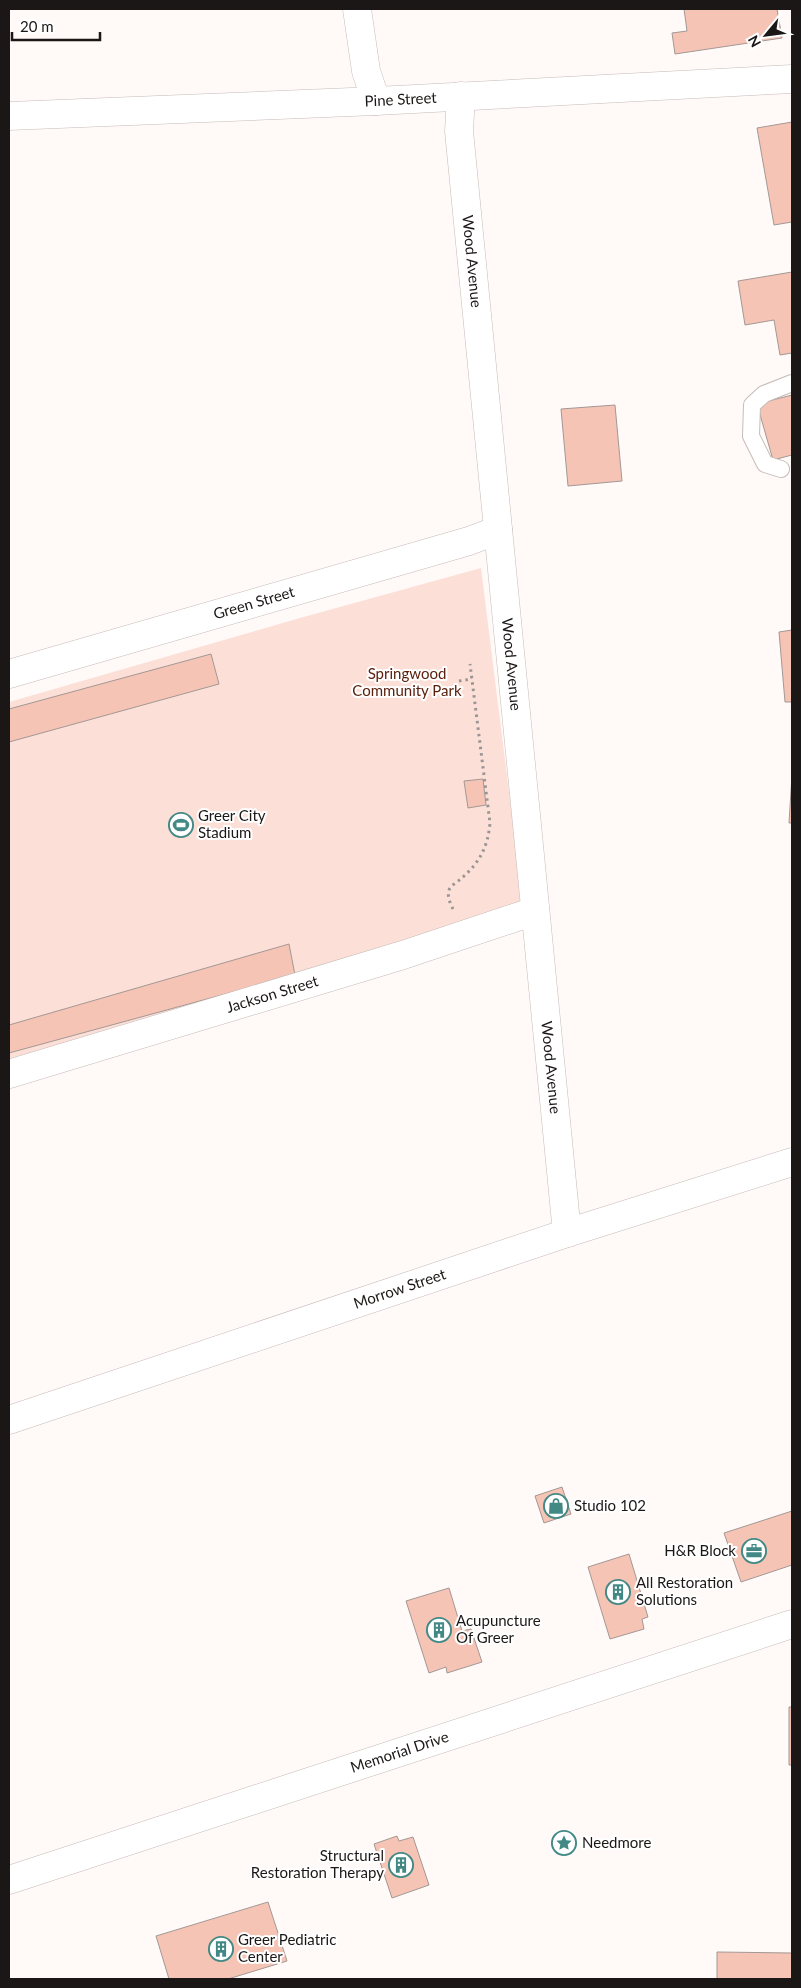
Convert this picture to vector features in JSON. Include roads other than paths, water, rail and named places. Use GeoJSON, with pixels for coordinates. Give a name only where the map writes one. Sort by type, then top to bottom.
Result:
{"type":"FeatureCollection","features":[{"type":"Feature","properties":{"kind":"street"},"geometry":{"type":"LineString","coordinates":[[357,9],[366,71],[376,101]]}},
{"type":"Feature","properties":{"kind":"street","name":"Pine Street"},"geometry":{"type":"LineString","coordinates":[[9,116],[376,101],[792,79]]}},
{"type":"Feature","properties":{"kind":"street","name":"Wood Avenue"},"geometry":{"type":"LineString","coordinates":[[461,96],[459,131],[566,1233]]}},
{"type":"Feature","properties":{"kind":"street","name":"Green Street"},"geometry":{"type":"LineString","coordinates":[[9,674],[469,541],[498,530]]}},
{"type":"Feature","properties":{"kind":"street","name":"Jackson Street"},"geometry":{"type":"LineString","coordinates":[[9,1074],[403,955],[535,911]]}},
{"type":"Feature","properties":{"kind":"street","name":"Morrow Street"},"geometry":{"type":"LineString","coordinates":[[9,1420],[566,1233],[792,1162]]}},
{"type":"Feature","properties":{"kind":"street","name":"Memorial Drive"},"geometry":{"type":"LineString","coordinates":[[9,1880],[792,1624]]}},
{"type":"Feature","properties":{"kind":"lane"},"geometry":{"type":"LineString","coordinates":[[781,469],[765,464],[751,436],[752,405],[764,394],[792,383]]}},
{"type":"Feature","properties":{"kind":"place","name":"Greer City Stadium"},"geometry":{"type":"Point","coordinates":[181,825]}},
{"type":"Feature","properties":{"kind":"place","name":"Studio 102"},"geometry":{"type":"Point","coordinates":[556,1506]}},
{"type":"Feature","properties":{"kind":"place","name":"H&R Block"},"geometry":{"type":"Point","coordinates":[754,1551]}},
{"type":"Feature","properties":{"kind":"place","name":"All Restoration Solutions"},"geometry":{"type":"Point","coordinates":[618,1592]}},
{"type":"Feature","properties":{"kind":"place","name":"Acupuncture Of Greer"},"geometry":{"type":"Point","coordinates":[439,1630]}},
{"type":"Feature","properties":{"kind":"place","name":"Needmore"},"geometry":{"type":"Point","coordinates":[564,1843]}},
{"type":"Feature","properties":{"kind":"place","name":"Structural Restoration Therapy"},"geometry":{"type":"Point","coordinates":[401,1865]}},
{"type":"Feature","properties":{"kind":"place","name":"Greer Pediatric Center"},"geometry":{"type":"Point","coordinates":[221,1949]}},
{"type":"Feature","properties":{"kind":"park label","name":"Springwood Community Park"},"geometry":{"type":"Point","coordinates":[407,682]}}]}
